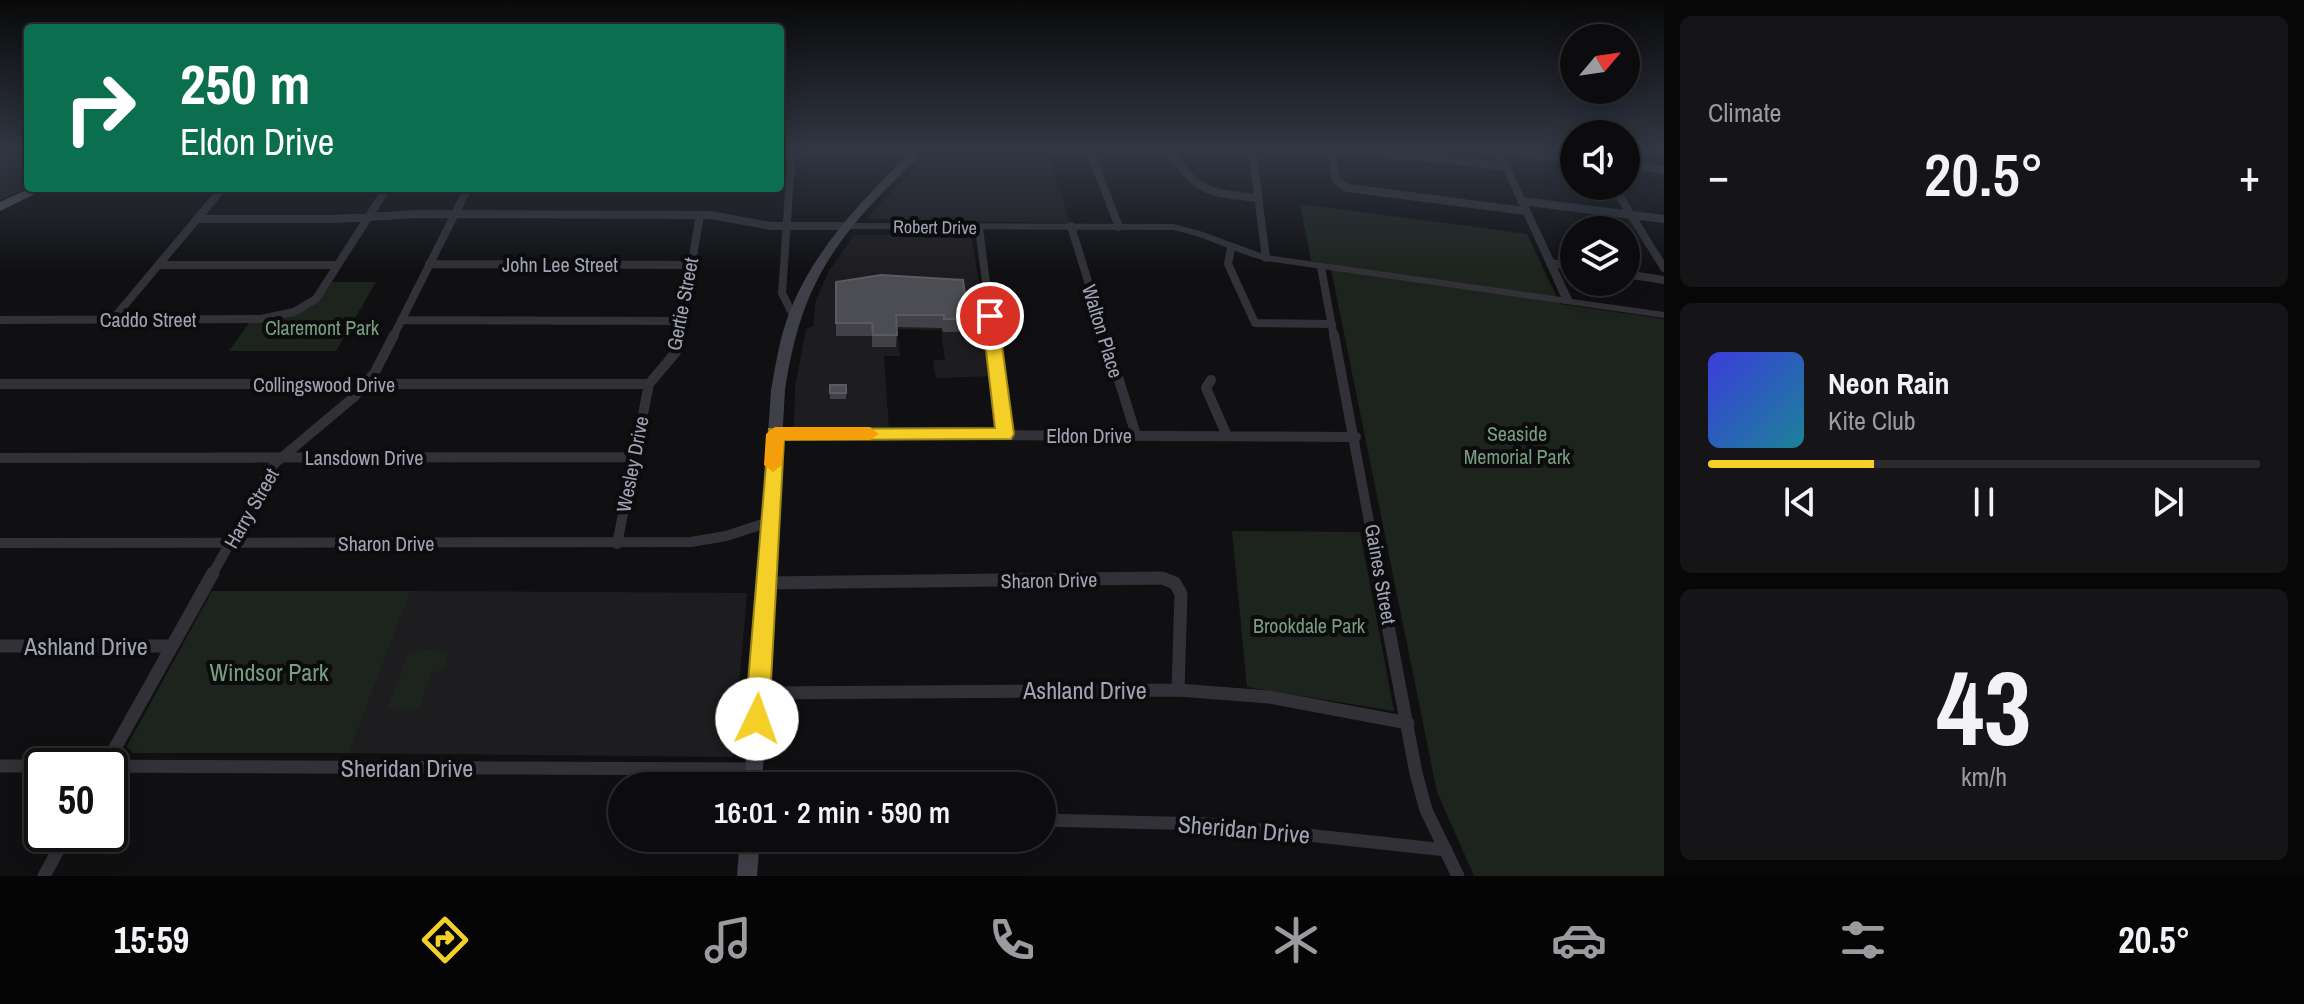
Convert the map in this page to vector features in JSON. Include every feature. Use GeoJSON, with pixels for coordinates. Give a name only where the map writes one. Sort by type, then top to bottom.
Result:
{"type":"FeatureCollection","features":[{"type":"Feature","properties":{"kind":"main road"},"geometry":{"type":"LineString","coordinates":[[754,772],[781,363],[793,315],[813,269],[844,226],[880,190]]}},
{"type":"Feature","properties":{"kind":"main road"},"geometry":{"type":"LineString","coordinates":[[0,207],[32,192]]}},
{"type":"Feature","properties":{"kind":"main road"},"geometry":{"type":"LineString","coordinates":[[747,876],[749,852]]}},
{"type":"Feature","properties":{"kind":"street"},"geometry":{"type":"LineString","coordinates":[[788,190],[782,293],[793,315]]}},
{"type":"Feature","properties":{"kind":"street"},"geometry":{"type":"LineString","coordinates":[[1105,190],[1119,227]]}},
{"type":"Feature","properties":{"kind":"street"},"geometry":{"type":"LineString","coordinates":[[1205,190],[1258,198]]}},
{"type":"Feature","properties":{"kind":"street"},"geometry":{"type":"LineString","coordinates":[[1257,190],[1266,258]]}},
{"type":"Feature","properties":{"kind":"street"},"geometry":{"type":"LineString","coordinates":[[1376,190],[1664,219]]}},
{"type":"Feature","properties":{"kind":"street"},"geometry":{"type":"LineString","coordinates":[[1515,190],[1568,301]]}},
{"type":"Feature","properties":{"kind":"street"},"geometry":{"type":"LineString","coordinates":[[113,319],[220,192]]}},
{"type":"Feature","properties":{"kind":"street"},"geometry":{"type":"LineString","coordinates":[[159,265],[338,265],[384,192]]}},
{"type":"Feature","properties":{"kind":"street","name":"Harry Street"},"geometry":{"type":"LineString","coordinates":[[115,748],[269,473],[282,457],[366,384],[466,192]]}},
{"type":"Feature","properties":{"kind":"street"},"geometry":{"type":"LineString","coordinates":[[1622,200],[1664,268]]}},
{"type":"Feature","properties":{"kind":"street","name":"Robert Drive"},"geometry":{"type":"LineString","coordinates":[[198,219],[455,214],[700,215],[785,227],[1183,228],[1231,248],[1266,258],[1664,315]]}},
{"type":"Feature","properties":{"kind":"street","name":"Gertie Street"},"geometry":{"type":"LineString","coordinates":[[649,384],[676,352],[700,215]]}},
{"type":"Feature","properties":{"kind":"street","name":"Walton Place"},"geometry":{"type":"LineString","coordinates":[[1071,226],[1136,435]]}},
{"type":"Feature","properties":{"kind":"street"},"geometry":{"type":"LineString","coordinates":[[979,228],[1005,434]]}},
{"type":"Feature","properties":{"kind":"street"},"geometry":{"type":"LineString","coordinates":[[1231,248],[1228,264],[1255,323],[1332,324]]}},
{"type":"Feature","properties":{"kind":"street"},"geometry":{"type":"LineString","coordinates":[[1550,263],[1560,265]]}},
{"type":"Feature","properties":{"kind":"street","name":"John Lee Street"},"geometry":{"type":"LineString","coordinates":[[429,264],[690,265]]}},
{"type":"Feature","properties":{"kind":"street","name":"Caddo Street"},"geometry":{"type":"LineString","coordinates":[[0,320],[261,319],[295,312],[316,300],[338,265]]}},
{"type":"Feature","properties":{"kind":"street","name":"Gaines Street"},"geometry":{"type":"LineString","coordinates":[[1321,267],[1426,810],[1458,876]]}},
{"type":"Feature","properties":{"kind":"street"},"geometry":{"type":"LineString","coordinates":[[1640,276],[1664,280]]}},
{"type":"Feature","properties":{"kind":"street"},"geometry":{"type":"LineString","coordinates":[[401,320],[680,321]]}},
{"type":"Feature","properties":{"kind":"street"},"geometry":{"type":"LineString","coordinates":[[1211,380],[1206,388],[1227,436]]}},
{"type":"Feature","properties":{"kind":"street","name":"Collingswood Drive"},"geometry":{"type":"LineString","coordinates":[[0,384],[649,384]]}},
{"type":"Feature","properties":{"kind":"street","name":"Wesley Drive"},"geometry":{"type":"LineString","coordinates":[[617,544],[649,384]]}},
{"type":"Feature","properties":{"kind":"street","name":"Eldon Drive"},"geometry":{"type":"LineString","coordinates":[[775,434],[1356,437]]}},
{"type":"Feature","properties":{"kind":"street","name":"Lansdown Drive"},"geometry":{"type":"LineString","coordinates":[[0,458],[633,457]]}},
{"type":"Feature","properties":{"kind":"street","name":"Sharon Drive"},"geometry":{"type":"LineString","coordinates":[[0,543],[617,544],[708,541],[769,522]]}},
{"type":"Feature","properties":{"kind":"street","name":"Sharon Drive"},"geometry":{"type":"LineString","coordinates":[[766,583],[1162,578],[1175,583],[1181,594],[1178,690]]}},
{"type":"Feature","properties":{"kind":"street","name":"Ashland Drive"},"geometry":{"type":"LineString","coordinates":[[0,646],[172,646]]}},
{"type":"Feature","properties":{"kind":"street","name":"Ashland Drive"},"geometry":{"type":"LineString","coordinates":[[759,693],[1178,690],[1269,697],[1408,723]]}},
{"type":"Feature","properties":{"kind":"street"},"geometry":{"type":"LineString","coordinates":[[0,766],[24,766]]}},
{"type":"Feature","properties":{"kind":"street","name":"Sheridan Drive"},"geometry":{"type":"LineString","coordinates":[[128,766],[754,769]]}},
{"type":"Feature","properties":{"kind":"street","name":"Sheridan Drive"},"geometry":{"type":"LineString","coordinates":[[1056,820],[1205,824],[1446,850]]}},
{"type":"Feature","properties":{"kind":"street"},"geometry":{"type":"LineString","coordinates":[[44,876],[57,852]]}},
{"type":"Feature","properties":{"kind":"shaded area"},"geometry":{"type":"Polygon","coordinates":[[[0,190],[22,190],[0,200],[0,190]]]}},
{"type":"Feature","properties":{"kind":"shaded area"},"geometry":{"type":"Polygon","coordinates":[[[894,190],[1060,190],[1070,223],[866,219],[894,190]]]}},
{"type":"Feature","properties":{"kind":"shaded area"},"geometry":{"type":"Polygon","coordinates":[[[854,235],[971,235],[995,376],[936,378],[933,360],[945,360],[941,330],[897,329],[900,356],[884,356],[889,428],[794,427],[795,387],[806,329],[813,326],[816,300],[829,271],[854,235]]]}},
{"type":"Feature","properties":{"kind":"shaded area"},"geometry":{"type":"Polygon","coordinates":[[[411,591],[747,593],[733,757],[349,753],[411,591]]]}},
{"type":"Feature","properties":{"kind":"green space","name":"Seaside Memorial Park"},"geometry":{"type":"Polygon","coordinates":[[[1300,204],[1527,234],[1560,304],[1664,319],[1664,876],[1474,876],[1437,792],[1330,264],[1311,261],[1300,204]]]}},
{"type":"Feature","properties":{"kind":"green space","name":"Claremont Park"},"geometry":{"type":"Polygon","coordinates":[[[332,282],[376,282],[336,351],[229,351],[249,323],[274,321],[296,314],[325,293],[332,282]]]}},
{"type":"Feature","properties":{"kind":"green space","name":"Brookdale Park"},"geometry":{"type":"Polygon","coordinates":[[[1232,531],[1360,532],[1394,711],[1247,687],[1232,531]]]}},
{"type":"Feature","properties":{"kind":"green space","name":"Windsor Park"},"geometry":{"type":"Polygon","coordinates":[[[212,591],[411,591],[349,753],[133,753],[127,746],[212,591]]]}},
{"type":"Feature","properties":{"kind":"green space"},"geometry":{"type":"Polygon","coordinates":[[[426,650],[450,652],[444,669],[431,673],[419,709],[387,709],[408,653],[426,650]]]}},
{"type":"Feature","properties":{"kind":"building"},"geometry":{"type":"Polygon","coordinates":[[[881,275],[963,280],[968,315],[960,315],[960,319],[944,319],[944,315],[896,315],[897,335],[873,335],[872,323],[836,323],[836,282],[881,275]]]}},
{"type":"Feature","properties":{"kind":"building"},"geometry":{"type":"Polygon","coordinates":[[[830,385],[846,385],[846,393],[830,393],[830,385]]]}},
{"type":"Feature","properties":{"kind":"slow traffic"},"geometry":{"type":"LineString","coordinates":[[773,465],[775,434],[870,434]]}},
{"type":"Feature","properties":{"kind":"route"},"geometry":{"type":"LineString","coordinates":[[757,719],[775,434],[1005,434],[990,316]]}}]}
